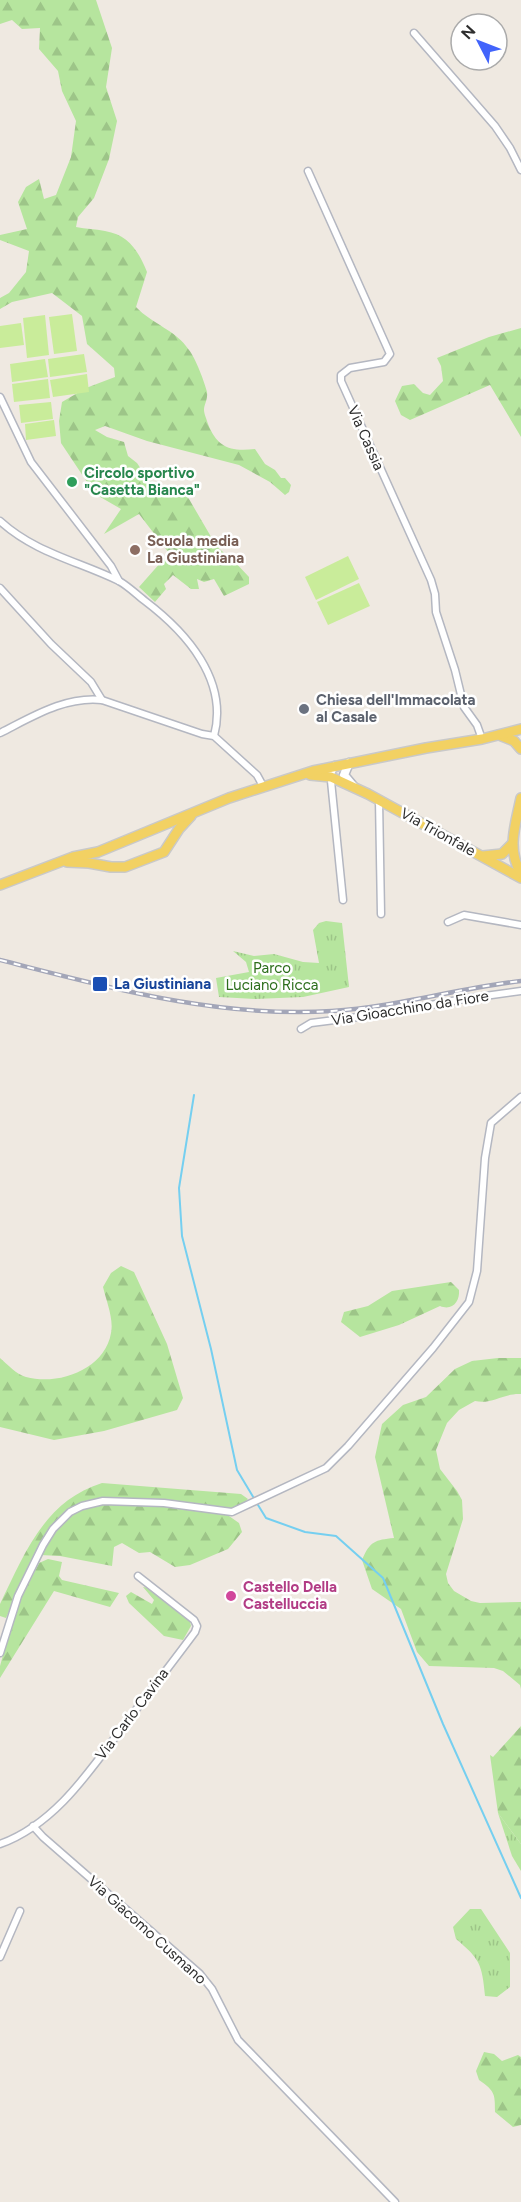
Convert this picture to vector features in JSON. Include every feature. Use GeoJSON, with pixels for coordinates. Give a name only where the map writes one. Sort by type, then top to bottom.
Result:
{"type":"FeatureCollection","features":[{"type":"Feature","properties":{"kind":"main road"},"geometry":{"type":"LineString","coordinates":[[0,885],[65,862],[73,857],[90,854],[198,809],[263,786],[335,765],[482,739],[521,729]]}},
{"type":"Feature","properties":{"kind":"main road"},"geometry":{"type":"LineString","coordinates":[[499,735],[514,741],[521,750]]}},
{"type":"Feature","properties":{"kind":"main road","name":"Via Trionfale"},"geometry":{"type":"LineString","coordinates":[[298,776],[331,777],[379,800],[521,878]]}},
{"type":"Feature","properties":{"kind":"main road"},"geometry":{"type":"LineString","coordinates":[[521,798],[513,842],[514,857],[521,873]]}},
{"type":"Feature","properties":{"kind":"main road"},"geometry":{"type":"LineString","coordinates":[[65,862],[125,867],[164,852],[183,823],[198,809]]}},
{"type":"Feature","properties":{"kind":"main road"},"geometry":{"type":"LineString","coordinates":[[157,828],[167,831],[170,841]]}},
{"type":"Feature","properties":{"kind":"main road"},"geometry":{"type":"LineString","coordinates":[[481,856],[502,854],[513,842]]}},
{"type":"Feature","properties":{"kind":"main road"},"geometry":{"type":"LineString","coordinates":[[111,846],[108,858],[112,865],[118,867]]}},
{"type":"Feature","properties":{"kind":"street"},"geometry":{"type":"LineString","coordinates":[[414,33],[495,126],[521,170]]}},
{"type":"Feature","properties":{"kind":"street","name":"Via Cassia"},"geometry":{"type":"LineString","coordinates":[[308,171],[390,354],[384,362],[347,369],[341,375],[341,381],[431,579],[436,612],[455,670],[464,707],[477,724],[482,739]]}},
{"type":"Feature","properties":{"kind":"street"},"geometry":{"type":"LineString","coordinates":[[0,397],[31,462],[111,566],[120,582]]}},
{"type":"Feature","properties":{"kind":"street"},"geometry":{"type":"LineString","coordinates":[[0,521],[19,537],[40,549],[120,582],[166,618],[186,638],[195,649],[213,688],[217,715],[214,736]]}},
{"type":"Feature","properties":{"kind":"street"},"geometry":{"type":"LineString","coordinates":[[0,588],[91,682],[102,700]]}},
{"type":"Feature","properties":{"kind":"street"},"geometry":{"type":"LineString","coordinates":[[0,733],[61,704],[87,699],[102,700],[214,736],[257,775],[263,786]]}},
{"type":"Feature","properties":{"kind":"street"},"geometry":{"type":"LineString","coordinates":[[349,763],[344,775],[355,788]]}},
{"type":"Feature","properties":{"kind":"street"},"geometry":{"type":"LineString","coordinates":[[335,765],[331,777],[343,900]]}},
{"type":"Feature","properties":{"kind":"street"},"geometry":{"type":"LineString","coordinates":[[379,800],[381,914]]}},
{"type":"Feature","properties":{"kind":"street"},"geometry":{"type":"LineString","coordinates":[[448,922],[464,915],[521,925]]}},
{"type":"Feature","properties":{"kind":"street","name":"Via Gioacchino da Fiore"},"geometry":{"type":"LineString","coordinates":[[301,1029],[311,1023],[521,991]]}},
{"type":"Feature","properties":{"kind":"street"},"geometry":{"type":"LineString","coordinates":[[0,1653],[18,1596],[43,1545],[53,1528],[70,1512],[82,1506],[103,1501],[164,1503],[232,1512],[326,1468],[348,1446],[470,1302],[477,1271],[485,1158],[491,1123],[521,1097]]}},
{"type":"Feature","properties":{"kind":"street","name":"Via Carlo Cavina"},"geometry":{"type":"LineString","coordinates":[[0,1844],[33,1826],[76,1787],[196,1630],[194,1620],[138,1576]]}},
{"type":"Feature","properties":{"kind":"street","name":"Via Giacomo Cusmano"},"geometry":{"type":"LineString","coordinates":[[33,1826],[200,1974],[212,1989],[243,2046],[395,2202]]}},
{"type":"Feature","properties":{"kind":"street"},"geometry":{"type":"LineString","coordinates":[[0,1957],[20,1911]]}},
{"type":"Feature","properties":{"kind":"green space"},"geometry":{"type":"Polygon","coordinates":[[[0,0],[96,0],[112,48],[106,87],[117,121],[109,159],[94,198],[78,217],[76,227],[113,233],[127,240],[132,246],[147,272],[136,307],[177,337],[191,353],[206,388],[204,412],[212,432],[225,446],[238,450],[255,449],[265,464],[291,485],[289,492],[285,495],[270,482],[239,465],[147,441],[105,426],[95,430],[107,437],[124,442],[128,456],[137,463],[149,481],[181,491],[189,499],[217,547],[249,577],[249,584],[224,596],[214,579],[204,582],[197,579],[199,589],[191,589],[173,575],[164,584],[166,589],[155,602],[139,587],[169,553],[139,514],[104,534],[121,509],[95,494],[61,443],[59,421],[62,402],[86,388],[115,377],[114,368],[87,344],[82,316],[52,293],[12,302],[0,309],[0,298],[9,293],[26,272],[29,251],[0,240],[0,235],[27,229],[18,202],[26,187],[39,179],[44,199],[56,195],[71,157],[76,121],[62,91],[58,71],[39,49],[40,28],[22,29],[12,20],[0,24],[0,0]]]}},
{"type":"Feature","properties":{"kind":"green space"},"geometry":{"type":"Polygon","coordinates":[[[72,314],[77,351],[54,354],[49,317],[72,314]]]}},
{"type":"Feature","properties":{"kind":"green space"},"geometry":{"type":"Polygon","coordinates":[[[45,315],[49,355],[27,358],[23,318],[45,315]]]}},
{"type":"Feature","properties":{"kind":"green space"},"geometry":{"type":"Polygon","coordinates":[[[21,323],[24,345],[0,348],[0,326],[21,323]]]}},
{"type":"Feature","properties":{"kind":"green space"},"geometry":{"type":"Polygon","coordinates":[[[521,328],[521,437],[490,385],[410,420],[401,415],[395,401],[402,386],[414,384],[423,393],[430,395],[443,381],[441,366],[437,358],[489,337],[521,328]]]}},
{"type":"Feature","properties":{"kind":"green space"},"geometry":{"type":"Polygon","coordinates":[[[84,354],[87,372],[50,377],[48,359],[84,354]]]}},
{"type":"Feature","properties":{"kind":"green space"},"geometry":{"type":"Polygon","coordinates":[[[45,359],[48,377],[12,382],[10,364],[45,359]]]}},
{"type":"Feature","properties":{"kind":"green space"},"geometry":{"type":"Polygon","coordinates":[[[87,374],[89,392],[53,397],[50,380],[87,374]]]}},
{"type":"Feature","properties":{"kind":"green space"},"geometry":{"type":"Polygon","coordinates":[[[48,379],[50,398],[14,402],[12,384],[48,379]]]}},
{"type":"Feature","properties":{"kind":"green space"},"geometry":{"type":"Polygon","coordinates":[[[51,402],[53,419],[21,423],[19,405],[51,402]]]}},
{"type":"Feature","properties":{"kind":"green space"},"geometry":{"type":"Polygon","coordinates":[[[54,420],[56,436],[26,440],[25,424],[54,420]]]}},
{"type":"Feature","properties":{"kind":"green space"},"geometry":{"type":"Polygon","coordinates":[[[348,556],[359,579],[316,600],[305,577],[348,556]]]}},
{"type":"Feature","properties":{"kind":"green space"},"geometry":{"type":"Polygon","coordinates":[[[359,583],[370,606],[328,625],[317,602],[359,583]]]}},
{"type":"Feature","properties":{"kind":"green space","name":"Parco Luciano Ricca"},"geometry":{"type":"Polygon","coordinates":[[[326,921],[342,923],[349,987],[303,997],[255,999],[219,997],[216,978],[249,972],[246,962],[233,951],[254,956],[274,954],[303,962],[319,963],[313,930],[319,923],[326,921]]]}},
{"type":"Feature","properties":{"kind":"green space"},"geometry":{"type":"Polygon","coordinates":[[[121,1266],[134,1272],[167,1344],[183,1398],[177,1410],[104,1431],[54,1440],[0,1427],[0,1358],[19,1374],[39,1379],[66,1377],[90,1365],[107,1346],[112,1328],[103,1287],[111,1273],[121,1266]]]}},
{"type":"Feature","properties":{"kind":"green space"},"geometry":{"type":"Polygon","coordinates":[[[451,1282],[459,1290],[457,1302],[452,1306],[440,1306],[399,1325],[360,1337],[341,1322],[344,1312],[368,1306],[392,1291],[451,1282]]]}},
{"type":"Feature","properties":{"kind":"green space"},"geometry":{"type":"Polygon","coordinates":[[[521,1358],[521,1394],[481,1402],[475,1401],[459,1410],[447,1423],[436,1450],[440,1469],[462,1500],[463,1519],[446,1574],[448,1583],[454,1591],[471,1601],[480,1603],[521,1602],[521,1689],[520,1685],[503,1671],[494,1668],[429,1666],[417,1652],[401,1609],[372,1589],[362,1560],[371,1545],[394,1538],[375,1457],[382,1424],[403,1405],[426,1397],[455,1369],[472,1361],[521,1358]]]}},
{"type":"Feature","properties":{"kind":"green space"},"geometry":{"type":"Polygon","coordinates":[[[102,1483],[241,1494],[248,1499],[240,1507],[228,1511],[229,1516],[239,1523],[242,1532],[228,1549],[190,1565],[175,1567],[150,1552],[139,1553],[122,1543],[114,1547],[112,1566],[60,1556],[40,1555],[31,1564],[6,1618],[0,1616],[0,1604],[38,1532],[65,1503],[82,1491],[102,1483]]]}},
{"type":"Feature","properties":{"kind":"green space"},"geometry":{"type":"Polygon","coordinates":[[[48,1559],[62,1562],[59,1576],[62,1580],[119,1593],[110,1607],[54,1591],[0,1678],[0,1666],[16,1608],[39,1563],[48,1559]]]}},
{"type":"Feature","properties":{"kind":"green space"},"geometry":{"type":"Polygon","coordinates":[[[143,1587],[149,1588],[190,1621],[191,1626],[183,1640],[164,1636],[129,1603],[126,1596],[131,1592],[152,1604],[154,1600],[143,1587]]]}},
{"type":"Feature","properties":{"kind":"green space"},"geometry":{"type":"Polygon","coordinates":[[[521,1726],[521,1844],[498,1813],[490,1755],[493,1757],[521,1726]]]}},
{"type":"Feature","properties":{"kind":"green space"},"geometry":{"type":"Polygon","coordinates":[[[498,1813],[521,1844],[521,1871],[512,1856],[498,1813]]]}},
{"type":"Feature","properties":{"kind":"green space"},"geometry":{"type":"Polygon","coordinates":[[[470,1909],[481,1909],[510,1953],[510,1987],[497,1997],[485,1996],[483,1976],[475,1957],[456,1939],[453,1927],[470,1909]]]}},
{"type":"Feature","properties":{"kind":"green space"},"geometry":{"type":"Polygon","coordinates":[[[484,2052],[494,2054],[502,2061],[518,2055],[521,2057],[521,2125],[513,2127],[495,2112],[493,2093],[479,2080],[476,2071],[484,2052]]]}},
{"type":"Feature","properties":{"kind":"waterway"},"geometry":{"type":"LineString","coordinates":[[194,1095],[179,1188],[182,1236],[211,1349],[237,1470],[255,1500]]}},
{"type":"Feature","properties":{"kind":"waterway"},"geometry":{"type":"LineString","coordinates":[[258,1505],[266,1518],[305,1532],[336,1536],[383,1578],[443,1724],[521,1898]]}},
{"type":"Feature","properties":{"kind":"railway"},"geometry":{"type":"LineString","coordinates":[[0,960],[164,999],[247,1010],[289,1012],[356,1009],[521,981]]}},
{"type":"Feature","properties":{"kind":"place","name":"Circolo sportivo \"Casetta Bianca\""},"geometry":{"type":"Point","coordinates":[72,482]}},
{"type":"Feature","properties":{"kind":"place","name":"Scuola media La Giustiniana"},"geometry":{"type":"Point","coordinates":[135,550]}},
{"type":"Feature","properties":{"kind":"place","name":"Chiesa dell'Immacolata al Casale"},"geometry":{"type":"Point","coordinates":[304,709]}},
{"type":"Feature","properties":{"kind":"place","name":"La Giustiniana"},"geometry":{"type":"Point","coordinates":[100,984]}},
{"type":"Feature","properties":{"kind":"place","name":"Castello Della Castelluccia"},"geometry":{"type":"Point","coordinates":[231,1596]}}]}
